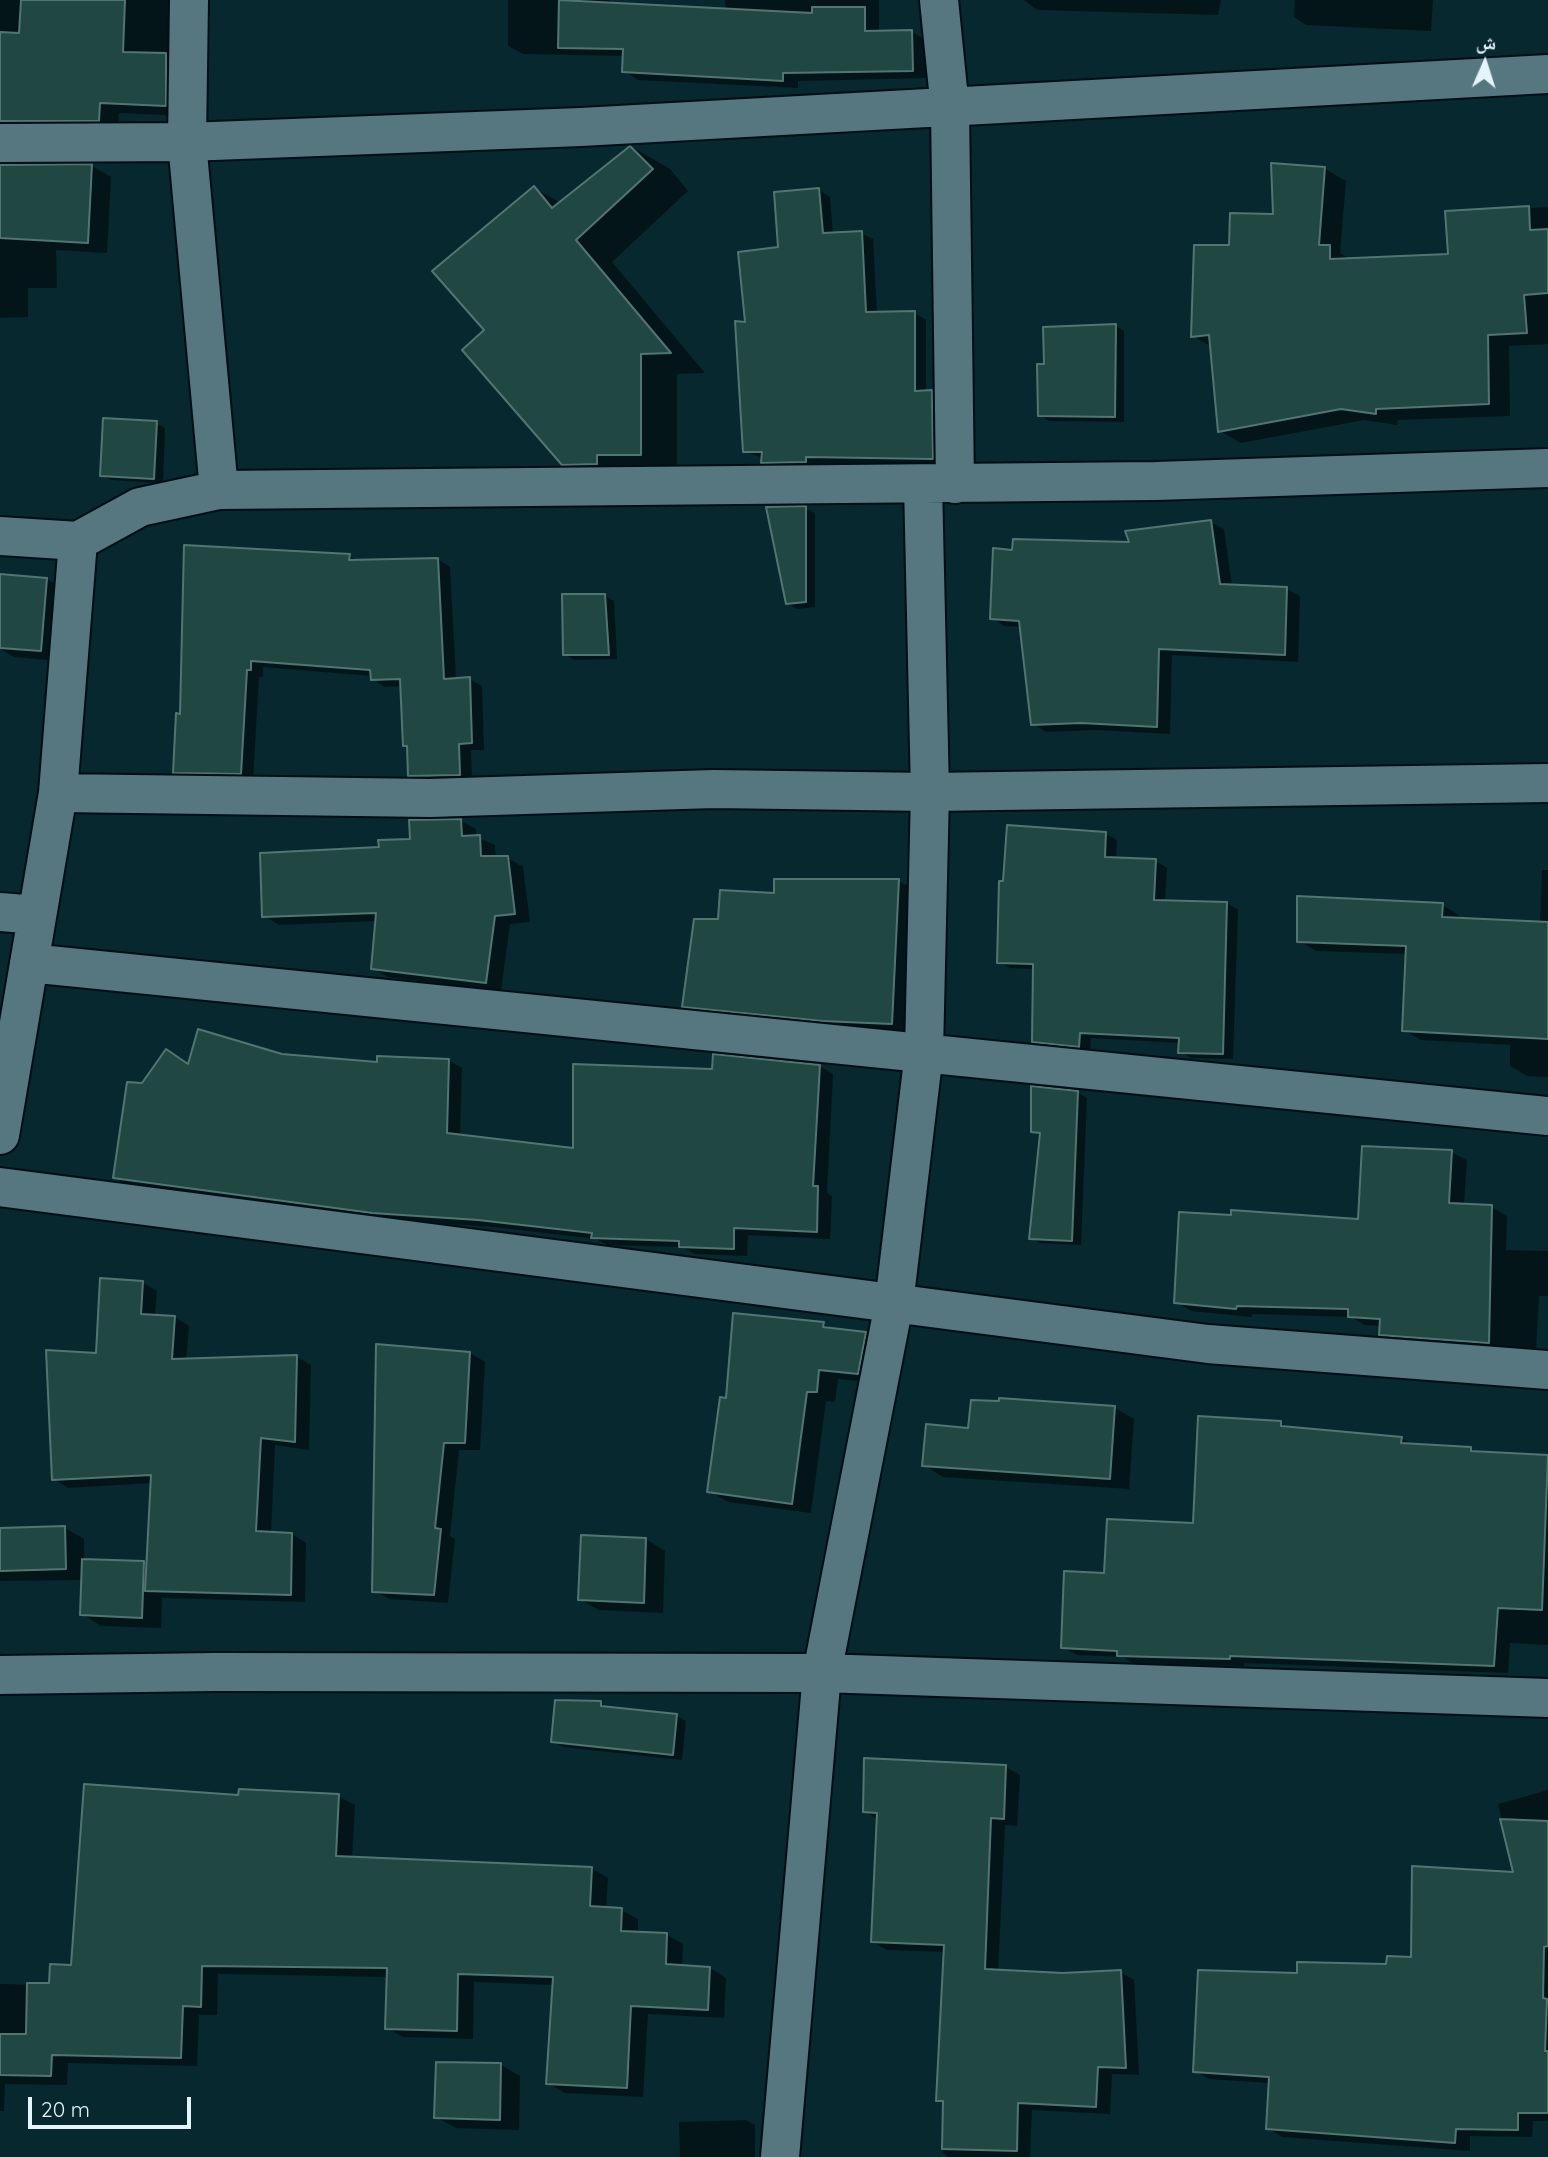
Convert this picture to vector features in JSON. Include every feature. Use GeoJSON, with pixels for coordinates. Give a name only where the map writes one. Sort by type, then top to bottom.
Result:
{"type":"FeatureCollection","features":[{"type":"Feature","properties":{"kind":"street"},"geometry":{"type":"LineString","coordinates":[[189,0],[187,142],[219,490]]}},
{"type":"Feature","properties":{"kind":"street"},"geometry":{"type":"LineString","coordinates":[[780,2157],[822,1673],[894,1304],[924,1052],[950,108],[939,0]]}},
{"type":"Feature","properties":{"kind":"street"},"geometry":{"type":"LineString","coordinates":[[0,144],[187,142],[581,127],[1548,74]]}},
{"type":"Feature","properties":{"kind":"street"},"geometry":{"type":"LineString","coordinates":[[0,536],[78,541],[140,507],[219,490],[939,484],[1548,468]]}},
{"type":"Feature","properties":{"kind":"street"},"geometry":{"type":"LineString","coordinates":[[0,1135],[58,793],[78,541]]}},
{"type":"Feature","properties":{"kind":"street"},"geometry":{"type":"LineString","coordinates":[[58,793],[430,798],[714,789],[930,792],[1548,783]]}},
{"type":"Feature","properties":{"kind":"street"},"geometry":{"type":"LineString","coordinates":[[0,912],[37,915]]}},
{"type":"Feature","properties":{"kind":"street"},"geometry":{"type":"LineString","coordinates":[[29,963],[1548,1116]]}},
{"type":"Feature","properties":{"kind":"street"},"geometry":{"type":"LineString","coordinates":[[0,1187],[1208,1343],[1548,1370]]}},
{"type":"Feature","properties":{"kind":"street"},"geometry":{"type":"LineString","coordinates":[[0,1675],[214,1672],[822,1673],[1548,1698]]}},
{"type":"Feature","properties":{"kind":"building"},"geometry":{"type":"Polygon","coordinates":[[[21,0],[125,0],[123,52],[166,53],[166,106],[100,103],[99,121],[0,121],[0,32],[19,33],[21,0]]]}},
{"type":"Feature","properties":{"kind":"building"},"geometry":{"type":"Polygon","coordinates":[[[559,0],[812,13],[812,7],[865,7],[865,31],[912,30],[913,71],[783,73],[783,81],[622,72],[623,49],[558,48],[559,0]]]}},
{"type":"Feature","properties":{"kind":"building"},"geometry":{"type":"Polygon","coordinates":[[[630,146],[653,169],[576,240],[671,353],[641,354],[641,455],[597,455],[597,464],[562,465],[462,350],[484,330],[432,271],[534,186],[552,208],[630,146]]]}},
{"type":"Feature","properties":{"kind":"building"},"geometry":{"type":"Polygon","coordinates":[[[1271,163],[1325,167],[1319,245],[1330,245],[1330,259],[1448,254],[1445,211],[1529,206],[1530,230],[1548,229],[1548,293],[1524,295],[1527,333],[1488,335],[1489,404],[1376,409],[1376,414],[1341,409],[1218,432],[1209,335],[1191,337],[1194,245],[1229,245],[1230,213],[1273,214],[1271,163]]]}},
{"type":"Feature","properties":{"kind":"building"},"geometry":{"type":"Polygon","coordinates":[[[92,164],[88,243],[0,238],[0,165],[92,164]]]}},
{"type":"Feature","properties":{"kind":"building"},"geometry":{"type":"Polygon","coordinates":[[[819,188],[823,233],[862,231],[866,312],[915,311],[915,391],[932,390],[933,459],[806,457],[806,462],[761,463],[762,452],[743,452],[735,321],[745,322],[738,252],[778,247],[774,192],[819,188]]]}},
{"type":"Feature","properties":{"kind":"building"},"geometry":{"type":"Polygon","coordinates":[[[1116,324],[1115,417],[1038,416],[1037,364],[1044,364],[1043,327],[1116,324]]]}},
{"type":"Feature","properties":{"kind":"building"},"geometry":{"type":"Polygon","coordinates":[[[103,418],[157,421],[154,479],[100,476],[103,418]]]}},
{"type":"Feature","properties":{"kind":"building"},"geometry":{"type":"Polygon","coordinates":[[[806,506],[806,602],[786,604],[766,507],[806,506]]]}},
{"type":"Feature","properties":{"kind":"building"},"geometry":{"type":"Polygon","coordinates":[[[1211,520],[1220,584],[1287,587],[1285,655],[1159,649],[1157,727],[1081,723],[1031,725],[1019,621],[990,619],[993,548],[1012,550],[1013,539],[1129,542],[1125,531],[1211,520]]]}},
{"type":"Feature","properties":{"kind":"building"},"geometry":{"type":"Polygon","coordinates":[[[184,545],[350,554],[349,560],[438,558],[444,679],[470,677],[472,743],[459,744],[460,775],[408,776],[407,746],[403,746],[400,679],[371,680],[370,670],[251,661],[251,670],[247,670],[241,774],[173,773],[176,713],[180,714],[184,545]]]}},
{"type":"Feature","properties":{"kind":"building"},"geometry":{"type":"Polygon","coordinates":[[[0,574],[47,578],[41,651],[0,648],[0,574]]]}},
{"type":"Feature","properties":{"kind":"building"},"geometry":{"type":"Polygon","coordinates":[[[562,594],[605,594],[609,655],[563,655],[562,594]]]}},
{"type":"Feature","properties":{"kind":"building"},"geometry":{"type":"Polygon","coordinates":[[[461,819],[462,836],[480,835],[481,856],[508,856],[515,914],[495,916],[486,983],[371,969],[376,913],[262,917],[260,853],[379,847],[378,840],[410,839],[409,820],[461,819]]]}},
{"type":"Feature","properties":{"kind":"building"},"geometry":{"type":"Polygon","coordinates":[[[1007,825],[1106,832],[1105,857],[1156,859],[1154,900],[1227,902],[1223,1054],[1178,1053],[1179,1038],[1080,1033],[1079,1047],[1032,1042],[1033,964],[997,963],[999,881],[1003,881],[1007,825]]]}},
{"type":"Feature","properties":{"kind":"building"},"geometry":{"type":"Polygon","coordinates":[[[774,879],[899,879],[892,1024],[822,1021],[682,1007],[694,919],[718,919],[720,890],[774,893],[774,879]]]}},
{"type":"Feature","properties":{"kind":"building"},"geometry":{"type":"Polygon","coordinates":[[[1297,896],[1443,903],[1442,917],[1548,922],[1548,1039],[1402,1031],[1406,946],[1297,942],[1297,896]]]}},
{"type":"Feature","properties":{"kind":"building"},"geometry":{"type":"Polygon","coordinates":[[[198,1029],[282,1054],[377,1062],[377,1056],[449,1059],[447,1133],[573,1148],[573,1064],[712,1069],[713,1054],[820,1065],[813,1186],[818,1186],[817,1232],[734,1228],[734,1249],[679,1247],[679,1241],[591,1238],[592,1233],[478,1220],[372,1213],[113,1178],[127,1082],[142,1083],[166,1049],[188,1064],[198,1029]]]}},
{"type":"Feature","properties":{"kind":"building"},"geometry":{"type":"Polygon","coordinates":[[[1031,1086],[1078,1091],[1072,1241],[1029,1239],[1040,1133],[1031,1132],[1031,1086]]]}},
{"type":"Feature","properties":{"kind":"building"},"geometry":{"type":"Polygon","coordinates":[[[1362,1146],[1452,1150],[1449,1203],[1492,1205],[1489,1343],[1379,1335],[1380,1319],[1348,1317],[1348,1309],[1237,1306],[1236,1309],[1174,1303],[1179,1212],[1231,1215],[1231,1210],[1358,1219],[1362,1146]]]}},
{"type":"Feature","properties":{"kind":"building"},"geometry":{"type":"Polygon","coordinates":[[[100,1278],[143,1281],[141,1314],[175,1316],[172,1359],[297,1355],[295,1442],[261,1438],[256,1531],[292,1533],[291,1595],[145,1591],[151,1475],[52,1480],[46,1350],[96,1353],[100,1278]]]}},
{"type":"Feature","properties":{"kind":"building"},"geometry":{"type":"Polygon","coordinates":[[[733,1313],[824,1322],[823,1327],[866,1332],[858,1374],[819,1370],[817,1392],[807,1392],[792,1504],[707,1492],[720,1397],[726,1398],[733,1313]]]}},
{"type":"Feature","properties":{"kind":"building"},"geometry":{"type":"Polygon","coordinates":[[[376,1344],[470,1352],[465,1443],[444,1443],[435,1528],[441,1529],[434,1595],[372,1592],[376,1344]]]}},
{"type":"Feature","properties":{"kind":"building"},"geometry":{"type":"Polygon","coordinates":[[[999,1398],[1115,1406],[1110,1479],[922,1466],[926,1424],[968,1428],[971,1400],[999,1401],[999,1398]]]}},
{"type":"Feature","properties":{"kind":"building"},"geometry":{"type":"Polygon","coordinates":[[[1198,1416],[1281,1421],[1281,1426],[1402,1437],[1401,1443],[1471,1447],[1471,1451],[1548,1455],[1542,1610],[1498,1608],[1494,1666],[1230,1656],[1230,1659],[1117,1656],[1117,1651],[1061,1648],[1064,1571],[1104,1573],[1107,1519],[1193,1523],[1198,1416]]]}},
{"type":"Feature","properties":{"kind":"building"},"geometry":{"type":"Polygon","coordinates":[[[65,1526],[66,1569],[0,1571],[0,1528],[65,1526]]]}},
{"type":"Feature","properties":{"kind":"building"},"geometry":{"type":"Polygon","coordinates":[[[581,1535],[646,1538],[644,1603],[578,1600],[581,1535]]]}},
{"type":"Feature","properties":{"kind":"building"},"geometry":{"type":"Polygon","coordinates":[[[82,1559],[144,1561],[142,1618],[80,1615],[82,1559]]]}},
{"type":"Feature","properties":{"kind":"building"},"geometry":{"type":"Polygon","coordinates":[[[555,1700],[601,1701],[601,1706],[677,1714],[673,1755],[551,1742],[555,1700]]]}},
{"type":"Feature","properties":{"kind":"building"},"geometry":{"type":"Polygon","coordinates":[[[864,1758],[1006,1765],[1004,1819],[991,1818],[985,1969],[1063,1973],[1121,1970],[1126,2068],[1098,2067],[1096,2107],[1018,2103],[1017,2151],[942,2149],[943,2101],[936,2101],[944,1945],[871,1942],[877,1813],[863,1812],[864,1758]]]}},
{"type":"Feature","properties":{"kind":"building"},"geometry":{"type":"Polygon","coordinates":[[[84,1784],[238,1795],[239,1789],[339,1794],[336,1856],[592,1867],[590,1906],[622,1908],[621,1931],[667,1933],[666,1964],[710,1967],[708,2010],[631,2006],[627,2088],[546,2084],[553,1977],[458,1974],[457,2031],[385,2029],[387,1968],[202,1966],[201,2007],[183,2006],[181,2058],[52,2055],[51,2076],[0,2075],[0,2034],[26,2034],[27,1983],[49,1983],[50,1964],[71,1965],[84,1784]]]}},
{"type":"Feature","properties":{"kind":"building"},"geometry":{"type":"Polygon","coordinates":[[[1500,1819],[1548,1821],[1548,1946],[1544,1947],[1543,1998],[1547,1999],[1545,2051],[1548,2051],[1548,2113],[1518,2113],[1518,2130],[1456,2129],[1455,2143],[1266,2129],[1269,2077],[1193,2072],[1198,1970],[1297,1973],[1297,1962],[1386,1964],[1387,1956],[1411,1957],[1412,1866],[1513,1872],[1500,1819]]]}},
{"type":"Feature","properties":{"kind":"building"},"geometry":{"type":"Polygon","coordinates":[[[436,2062],[501,2063],[500,2120],[434,2118],[436,2062]]]}}]}
